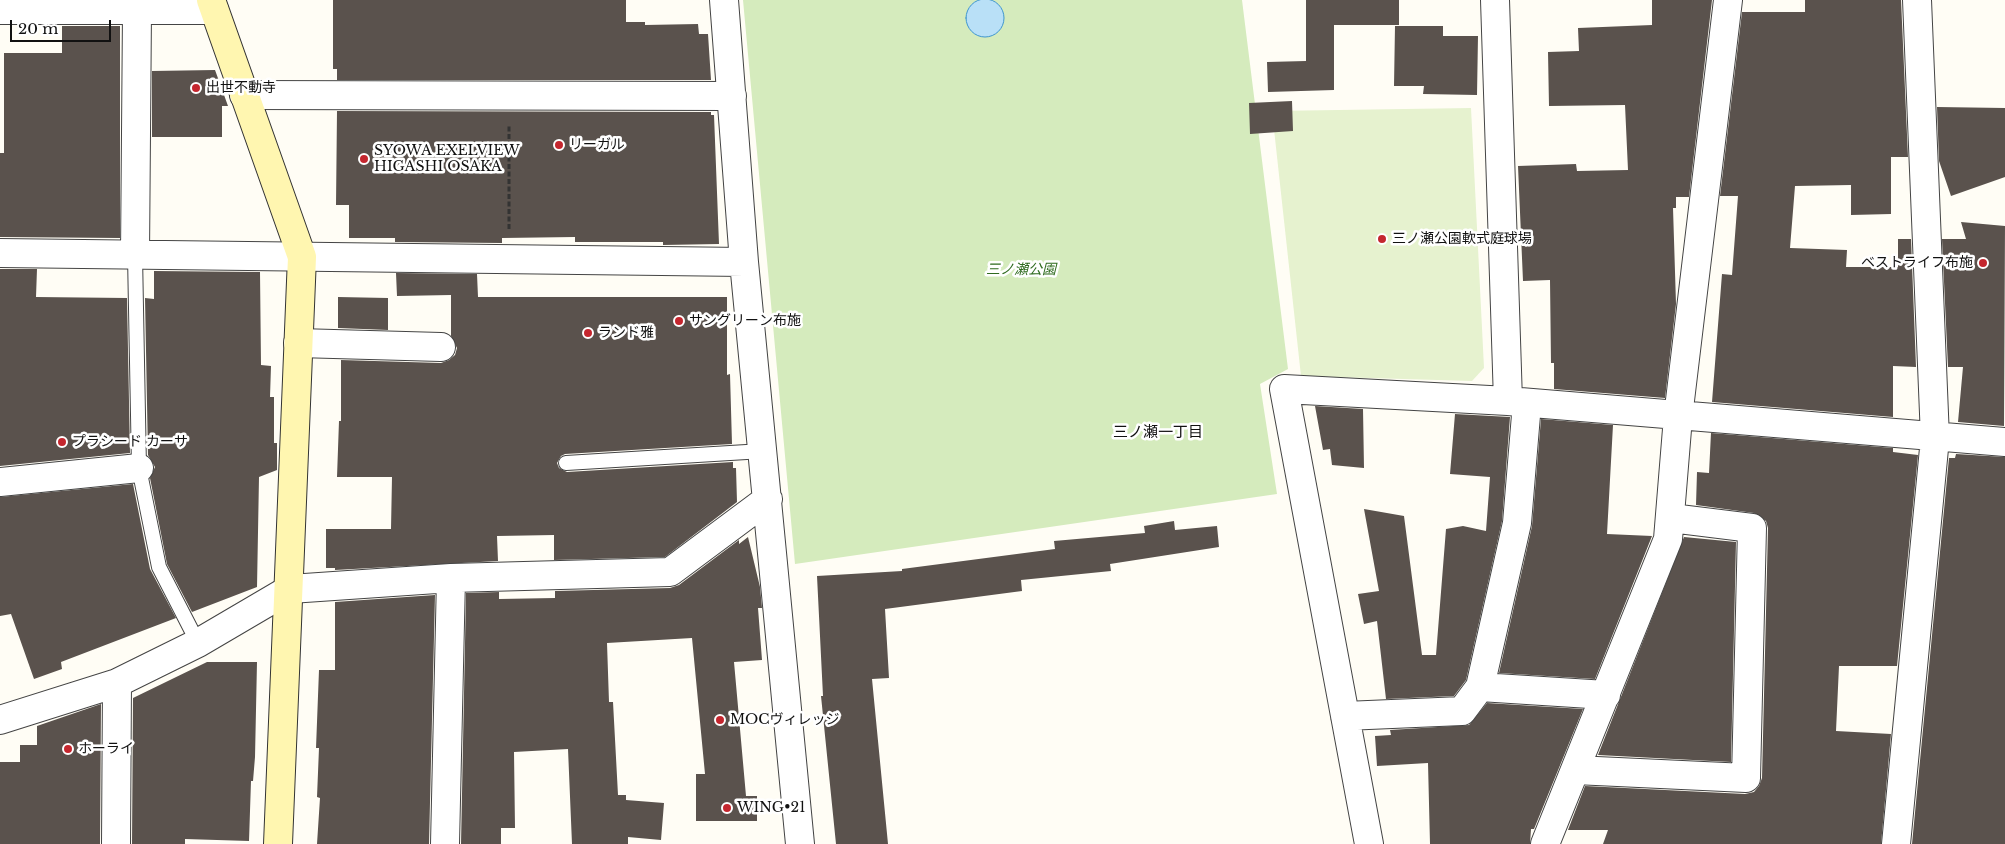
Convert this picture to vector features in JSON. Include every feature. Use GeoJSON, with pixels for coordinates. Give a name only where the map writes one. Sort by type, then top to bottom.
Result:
{"type":"FeatureCollection","features":[{"type":"Feature","properties":{"kind":"street"},"geometry":{"type":"LineString","coordinates":[[724,0],[744,262],[800,844]]}},
{"type":"Feature","properties":{"kind":"street"},"geometry":{"type":"LineString","coordinates":[[1345,716],[1462,711],[1480,687],[1517,524],[1517,402],[1495,0]]}},
{"type":"Feature","properties":{"kind":"street"},"geometry":{"type":"LineString","coordinates":[[1546,844],[1668,539],[1678,417],[1728,0]]}},
{"type":"Feature","properties":{"kind":"street"},"geometry":{"type":"LineString","coordinates":[[1896,844],[1935,438],[1917,0]]}},
{"type":"Feature","properties":{"kind":"street"},"geometry":{"type":"LineString","coordinates":[[0,10],[137,10],[212,5],[302,257],[290,589],[278,844]]}},
{"type":"Feature","properties":{"kind":"street"},"geometry":{"type":"LineString","coordinates":[[135,254],[137,10]]}},
{"type":"Feature","properties":{"kind":"street"},"geometry":{"type":"LineString","coordinates":[[244,94],[732,96]]}},
{"type":"Feature","properties":{"kind":"street"},"geometry":{"type":"LineString","coordinates":[[0,253],[744,262]]}},
{"type":"Feature","properties":{"kind":"street"},"geometry":{"type":"LineString","coordinates":[[298,343],[441,347]]}},
{"type":"Feature","properties":{"kind":"street"},"geometry":{"type":"LineString","coordinates":[[1368,844],[1284,389],[1517,402],[1678,417],[2005,442]]}},
{"type":"Feature","properties":{"kind":"street"},"geometry":{"type":"LineString","coordinates":[[0,482],[139,468]]}},
{"type":"Feature","properties":{"kind":"street"},"geometry":{"type":"LineString","coordinates":[[0,720],[116,683],[198,643],[290,589],[451,578],[670,572],[768,500]]}},
{"type":"Feature","properties":{"kind":"street"},"geometry":{"type":"LineString","coordinates":[[1575,770],[1746,778],[1752,528],[1671,518]]}},
{"type":"Feature","properties":{"kind":"street"},"geometry":{"type":"LineString","coordinates":[[446,844],[451,578]]}},
{"type":"Feature","properties":{"kind":"street"},"geometry":{"type":"LineString","coordinates":[[116,683],[116,844]]}},
{"type":"Feature","properties":{"kind":"street"},"geometry":{"type":"LineString","coordinates":[[1480,687],[1606,695]]}},
{"type":"Feature","properties":{"kind":"lane"},"geometry":{"type":"LineString","coordinates":[[135,254],[139,468],[160,567],[198,643]]}},
{"type":"Feature","properties":{"kind":"lane"},"geometry":{"type":"LineString","coordinates":[[566,463],[763,451]]}},
{"type":"Feature","properties":{"kind":"path"},"geometry":{"type":"LineString","coordinates":[[509,260],[510,95]]}},
{"type":"Feature","properties":{"kind":"green space","name":"三ノ瀬公園"},"geometry":{"type":"Polygon","coordinates":[[[743,0],[1242,0],[1288,369],[1260,384],[1277,494],[795,564],[743,0]]]}},
{"type":"Feature","properties":{"kind":"green space","name":"三ノ瀬公園軟式庭球場"},"geometry":{"type":"Polygon","coordinates":[[[1471,108],[1484,368],[1472,381],[1301,376],[1272,111],[1471,108]]]}},
{"type":"Feature","properties":{"kind":"water"},"geometry":{"type":"Polygon","coordinates":[[[985,-1],[999,4],[1004,18],[999,32],[985,37],[971,32],[966,18],[971,4],[985,-1]]]}},
{"type":"Feature","properties":{"kind":"building"},"geometry":{"type":"Polygon","coordinates":[[[333,0],[626,0],[626,22],[645,22],[645,25],[698,24],[699,34],[708,34],[711,80],[337,80],[337,69],[333,69],[333,0]]]}},
{"type":"Feature","properties":{"kind":"building"},"geometry":{"type":"Polygon","coordinates":[[[1306,0],[1399,0],[1399,25],[1334,25],[1334,90],[1268,92],[1267,62],[1306,61],[1306,0]]]}},
{"type":"Feature","properties":{"kind":"building"},"geometry":{"type":"Polygon","coordinates":[[[1652,0],[1712,0],[1689,197],[1676,197],[1676,208],[1673,208],[1676,304],[1665,398],[1554,389],[1554,363],[1551,363],[1550,280],[1523,281],[1518,166],[1576,164],[1577,171],[1628,170],[1625,105],[1549,106],[1548,52],[1579,51],[1578,28],[1652,25],[1652,0]]]}},
{"type":"Feature","properties":{"kind":"building"},"geometry":{"type":"Polygon","coordinates":[[[1805,0],[1901,0],[1908,157],[1891,157],[1891,214],[1851,215],[1851,185],[1795,186],[1790,248],[1847,250],[1846,267],[1898,267],[1898,239],[1911,239],[1916,367],[1893,366],[1893,417],[1712,402],[1722,274],[1732,275],[1738,196],[1720,196],[1742,12],[1805,12],[1805,0]]]}},
{"type":"Feature","properties":{"kind":"building"},"geometry":{"type":"Polygon","coordinates":[[[62,26],[120,26],[120,238],[0,237],[0,153],[4,153],[4,53],[62,53],[62,26]]]}},
{"type":"Feature","properties":{"kind":"building"},"geometry":{"type":"Polygon","coordinates":[[[1395,26],[1443,26],[1443,36],[1478,36],[1477,95],[1423,94],[1424,86],[1394,86],[1395,26]]]}},
{"type":"Feature","properties":{"kind":"building"},"geometry":{"type":"Polygon","coordinates":[[[215,70],[228,106],[222,106],[222,137],[152,137],[152,71],[215,70]]]}},
{"type":"Feature","properties":{"kind":"building"},"geometry":{"type":"Polygon","coordinates":[[[1292,101],[1293,131],[1250,134],[1249,103],[1292,101]]]}},
{"type":"Feature","properties":{"kind":"building"},"geometry":{"type":"Polygon","coordinates":[[[1937,107],[2005,108],[2005,177],[1951,196],[1939,161],[1937,107]]]}},
{"type":"Feature","properties":{"kind":"building"},"geometry":{"type":"Polygon","coordinates":[[[337,111],[711,112],[711,115],[714,115],[719,244],[663,245],[663,242],[575,242],[575,237],[502,238],[502,243],[395,242],[395,238],[349,238],[349,205],[336,205],[337,111]]]}},
{"type":"Feature","properties":{"kind":"building"},"geometry":{"type":"Polygon","coordinates":[[[1961,222],[2005,226],[2004,426],[1958,422],[1963,367],[1948,367],[1942,239],[1966,239],[1961,222]]]}},
{"type":"Feature","properties":{"kind":"building"},"geometry":{"type":"Polygon","coordinates":[[[0,269],[37,269],[36,297],[127,298],[130,453],[0,466],[0,269]]]}},
{"type":"Feature","properties":{"kind":"building"},"geometry":{"type":"Polygon","coordinates":[[[154,271],[260,272],[261,365],[271,366],[270,397],[274,397],[274,443],[277,443],[277,470],[259,477],[257,587],[192,612],[167,564],[150,478],[155,467],[148,455],[145,298],[154,299],[154,271]]]}},
{"type":"Feature","properties":{"kind":"building"},"geometry":{"type":"Polygon","coordinates":[[[396,273],[477,274],[478,297],[727,297],[727,375],[730,374],[732,444],[565,454],[561,456],[557,463],[559,468],[567,472],[733,462],[733,468],[736,468],[737,502],[665,557],[554,560],[554,535],[497,536],[498,561],[335,570],[335,568],[326,568],[326,529],[391,529],[392,477],[337,477],[339,421],[341,421],[341,360],[441,363],[455,355],[457,348],[451,336],[451,295],[397,296],[396,273]]]}},
{"type":"Feature","properties":{"kind":"building"},"geometry":{"type":"Polygon","coordinates":[[[338,297],[388,298],[388,330],[338,328],[338,297]]]}},
{"type":"Feature","properties":{"kind":"building"},"geometry":{"type":"Polygon","coordinates":[[[1315,406],[1363,409],[1364,468],[1332,465],[1330,449],[1323,450],[1315,406]]]}},
{"type":"Feature","properties":{"kind":"building"},"geometry":{"type":"Polygon","coordinates":[[[1455,414],[1510,417],[1502,521],[1466,680],[1454,696],[1386,699],[1377,621],[1364,624],[1358,594],[1379,591],[1364,509],[1404,516],[1422,655],[1436,655],[1446,529],[1463,526],[1486,531],[1490,477],[1450,474],[1455,414]]]}},
{"type":"Feature","properties":{"kind":"building"},"geometry":{"type":"Polygon","coordinates":[[[1541,419],[1613,425],[1607,534],[1652,536],[1595,679],[1499,673],[1532,526],[1541,419]]]}},
{"type":"Feature","properties":{"kind":"building"},"geometry":{"type":"Polygon","coordinates":[[[1711,433],[1893,448],[1893,452],[1918,455],[1897,666],[1839,666],[1836,731],[1891,734],[1881,844],[1603,844],[1608,830],[1568,830],[1585,786],[1745,794],[1754,792],[1762,778],[1768,528],[1766,521],[1754,513],[1696,505],[1697,472],[1709,473],[1711,433]]]}},
{"type":"Feature","properties":{"kind":"building"},"geometry":{"type":"Polygon","coordinates":[[[1956,454],[2005,457],[2005,844],[1912,844],[1949,458],[1955,458],[1956,454]]]}},
{"type":"Feature","properties":{"kind":"building"},"geometry":{"type":"Polygon","coordinates":[[[133,484],[150,569],[176,618],[61,662],[62,669],[34,679],[11,614],[0,616],[0,497],[133,484]]]}},
{"type":"Feature","properties":{"kind":"building"},"geometry":{"type":"Polygon","coordinates":[[[1174,521],[1175,530],[1217,526],[1219,547],[1110,564],[1111,571],[1021,580],[1022,591],[885,609],[889,678],[872,679],[888,844],[836,844],[821,696],[823,696],[817,576],[902,571],[902,569],[1055,549],[1054,541],[1145,533],[1144,526],[1174,521]]]}},
{"type":"Feature","properties":{"kind":"building"},"geometry":{"type":"Polygon","coordinates":[[[748,537],[760,587],[762,608],[758,608],[762,660],[734,662],[746,796],[757,796],[757,821],[696,821],[696,774],[705,774],[692,638],[607,643],[609,702],[613,702],[618,795],[626,795],[626,800],[664,803],[661,840],[628,837],[628,844],[572,844],[568,749],[514,752],[515,828],[501,828],[501,844],[461,844],[466,593],[499,592],[499,599],[555,598],[555,591],[670,588],[679,585],[739,540],[739,544],[748,537]]]}},
{"type":"Feature","properties":{"kind":"building"},"geometry":{"type":"Polygon","coordinates":[[[1684,537],[1736,542],[1731,762],[1598,755],[1684,537]]]}},
{"type":"Feature","properties":{"kind":"building"},"geometry":{"type":"Polygon","coordinates":[[[435,595],[429,844],[317,844],[320,798],[317,797],[319,748],[316,748],[319,670],[335,670],[335,602],[435,595]]]}},
{"type":"Feature","properties":{"kind":"building"},"geometry":{"type":"Polygon","coordinates":[[[207,662],[257,662],[255,757],[253,781],[251,781],[249,841],[185,839],[185,844],[132,844],[133,698],[207,662]]]}},
{"type":"Feature","properties":{"kind":"building"},"geometry":{"type":"Polygon","coordinates":[[[1487,703],[1583,709],[1534,829],[1531,829],[1530,844],[1430,844],[1428,763],[1377,766],[1375,736],[1391,735],[1390,730],[1469,725],[1487,703]]]}},
{"type":"Feature","properties":{"kind":"building"},"geometry":{"type":"Polygon","coordinates":[[[101,704],[100,844],[0,844],[0,762],[20,762],[20,745],[37,745],[37,726],[101,704]]]}},
{"type":"Feature","properties":{"kind":"place","name":"出世不動寺"},"geometry":{"type":"Point","coordinates":[196,88]}},
{"type":"Feature","properties":{"kind":"place","name":"リーガル"},"geometry":{"type":"Point","coordinates":[559,145]}},
{"type":"Feature","properties":{"kind":"place","name":"SYOWA EXELVIEW HIGASHI OSAKA"},"geometry":{"type":"Point","coordinates":[364,159]}},
{"type":"Feature","properties":{"kind":"place","name":"三ノ瀬公園軟式庭球場"},"geometry":{"type":"Point","coordinates":[1382,239]}},
{"type":"Feature","properties":{"kind":"place","name":"ベストライフ布施"},"geometry":{"type":"Point","coordinates":[1983,263]}},
{"type":"Feature","properties":{"kind":"place","name":"サングリーン布施"},"geometry":{"type":"Point","coordinates":[679,321]}},
{"type":"Feature","properties":{"kind":"place","name":"ランド雅"},"geometry":{"type":"Point","coordinates":[588,333]}},
{"type":"Feature","properties":{"kind":"place","name":"プラシード カーサ"},"geometry":{"type":"Point","coordinates":[62,442]}},
{"type":"Feature","properties":{"kind":"place","name":"MOCヴィレッジ"},"geometry":{"type":"Point","coordinates":[720,720]}},
{"type":"Feature","properties":{"kind":"place","name":"ホーライ"},"geometry":{"type":"Point","coordinates":[68,749]}},
{"type":"Feature","properties":{"kind":"place","name":"WING•21"},"geometry":{"type":"Point","coordinates":[727,808]}},
{"type":"Feature","properties":{"kind":"district","name":"三ノ瀬一丁目"},"geometry":{"type":"Point","coordinates":[1158,433]}}]}
